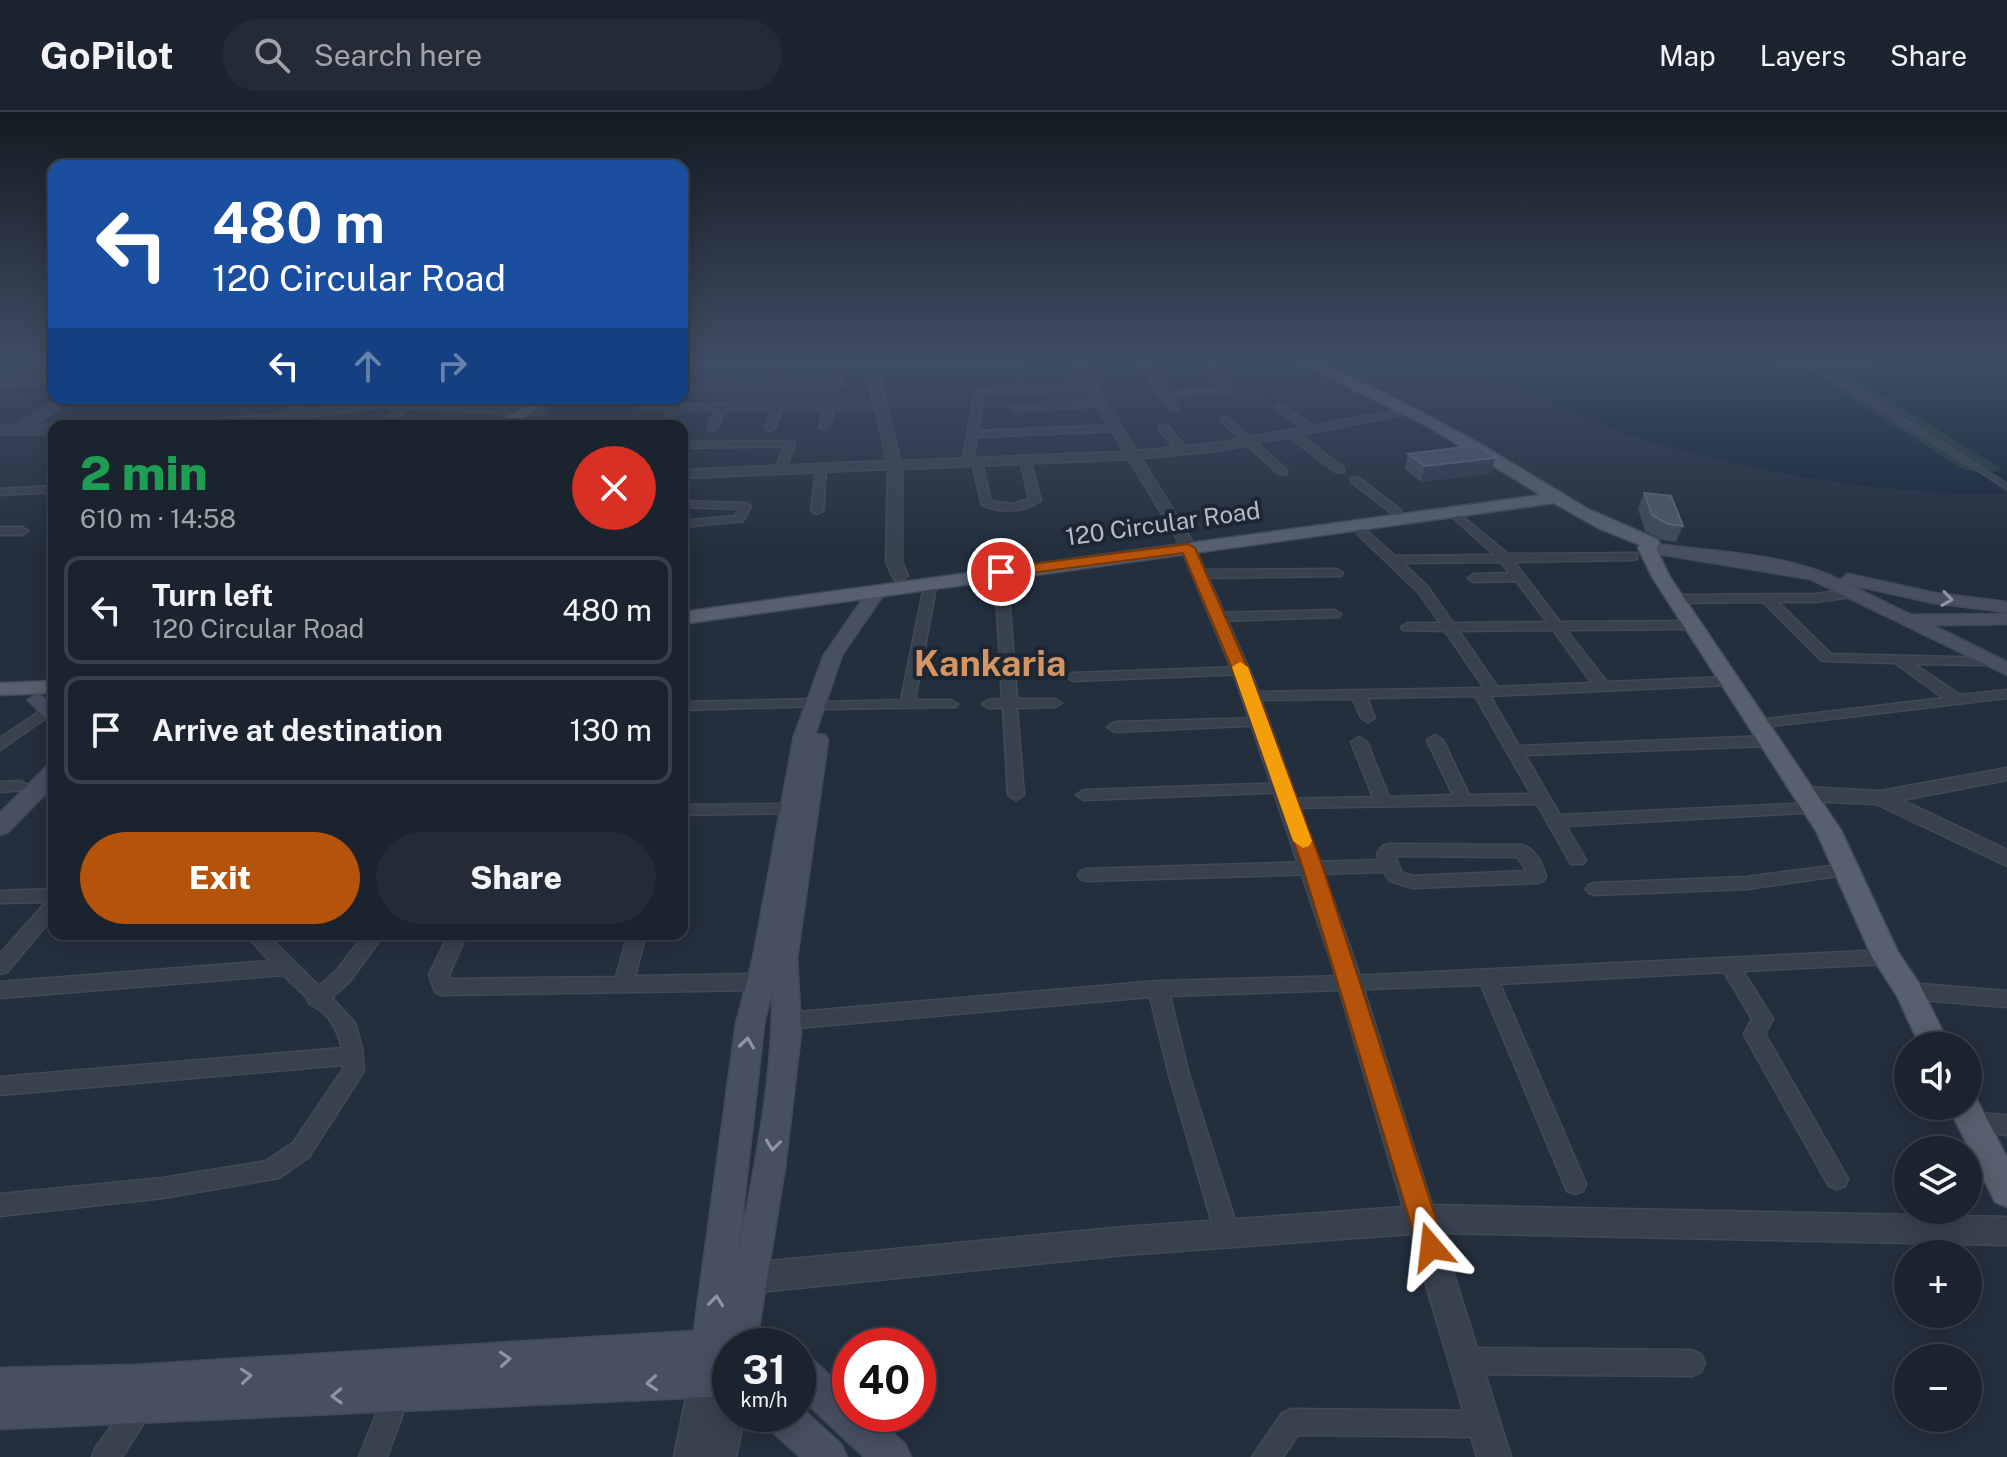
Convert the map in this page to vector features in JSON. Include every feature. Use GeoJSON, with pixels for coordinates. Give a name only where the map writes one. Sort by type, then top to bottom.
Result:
{"type":"FeatureCollection","features":[{"type":"Feature","properties":{"kind":"main road"},"geometry":{"type":"LineString","coordinates":[[1421,424],[1515,483],[1643,549],[1798,563],[1873,587],[2007,607]]}},
{"type":"Feature","properties":{"kind":"main road"},"geometry":{"type":"LineString","coordinates":[[1543,496],[1607,536],[1643,549],[1795,569],[1854,593],[1904,620],[1934,627],[2007,629]]}},
{"type":"Feature","properties":{"kind":"main road","name":"120 Circular Road"},"geometry":{"type":"LineString","coordinates":[[688,604],[1354,525],[1543,496]]}},
{"type":"Feature","properties":{"kind":"main road","name":"120 Circular Road"},"geometry":{"type":"LineString","coordinates":[[688,617],[889,579],[931,582],[1397,512],[1543,496]]}},
{"type":"Feature","properties":{"kind":"main road"},"geometry":{"type":"LineString","coordinates":[[1643,549],[1809,801],[1846,870],[1886,957],[1909,991],[1928,1032]]}},
{"type":"Feature","properties":{"kind":"main road"},"geometry":{"type":"LineString","coordinates":[[1844,577],[1998,660],[2007,669]]}},
{"type":"Feature","properties":{"kind":"main road"},"geometry":{"type":"LineString","coordinates":[[735,1328],[749,1278],[770,1167],[786,1021],[786,944],[821,705],[833,655],[889,579]]}},
{"type":"Feature","properties":{"kind":"main road"},"geometry":{"type":"LineString","coordinates":[[1934,627],[2007,619]]}},
{"type":"Feature","properties":{"kind":"main road"},"geometry":{"type":"LineString","coordinates":[[0,689],[48,701]]}},
{"type":"Feature","properties":{"kind":"main road"},"geometry":{"type":"LineString","coordinates":[[0,702],[48,702]]}},
{"type":"Feature","properties":{"kind":"main road"},"geometry":{"type":"LineString","coordinates":[[725,1328],[729,1170],[750,1024],[804,736],[821,705]]}},
{"type":"Feature","properties":{"kind":"main road"},"geometry":{"type":"LineString","coordinates":[[0,807],[10,787],[48,758]]}},
{"type":"Feature","properties":{"kind":"main road"},"geometry":{"type":"LineString","coordinates":[[0,827],[48,778]]}},
{"type":"Feature","properties":{"kind":"main road"},"geometry":{"type":"LineString","coordinates":[[1971,1120],[2007,1191]]}},
{"type":"Feature","properties":{"kind":"main road"},"geometry":{"type":"LineString","coordinates":[[0,1386],[143,1404],[397,1394],[712,1368]]}},
{"type":"Feature","properties":{"kind":"main road"},"geometry":{"type":"LineString","coordinates":[[0,1411],[86,1396],[712,1368]]}},
{"type":"Feature","properties":{"kind":"main road"},"geometry":{"type":"LineString","coordinates":[[816,1387],[892,1457]]}},
{"type":"Feature","properties":{"kind":"main road"},"geometry":{"type":"LineString","coordinates":[[800,1432],[828,1457]]}},
{"type":"Feature","properties":{"kind":"street"},"geometry":{"type":"LineString","coordinates":[[19,430],[28,424]]}},
{"type":"Feature","properties":{"kind":"street"},"geometry":{"type":"LineString","coordinates":[[712,428],[714,424]]}},
{"type":"Feature","properties":{"kind":"street"},"geometry":{"type":"LineString","coordinates":[[770,428],[772,424]]}},
{"type":"Feature","properties":{"kind":"street"},"geometry":{"type":"LineString","coordinates":[[884,424],[895,466],[889,579]]}},
{"type":"Feature","properties":{"kind":"street"},"geometry":{"type":"LineString","coordinates":[[974,424],[972,463],[986,503],[993,507],[1028,505],[1035,500],[1025,460]]}},
{"type":"Feature","properties":{"kind":"street"},"geometry":{"type":"LineString","coordinates":[[1115,424],[1187,544],[1261,722],[1350,984],[1494,1457]]}},
{"type":"Feature","properties":{"kind":"street"},"geometry":{"type":"LineString","coordinates":[[1230,424],[1251,441],[1277,473],[1298,470]]}},
{"type":"Feature","properties":{"kind":"street"},"geometry":{"type":"LineString","coordinates":[[1306,424],[1316,430]]}},
{"type":"Feature","properties":{"kind":"street"},"geometry":{"type":"LineString","coordinates":[[688,474],[1134,455],[1251,441],[1348,424]]}},
{"type":"Feature","properties":{"kind":"street"},"geometry":{"type":"LineString","coordinates":[[1907,424],[2007,487]]}},
{"type":"Feature","properties":{"kind":"street"},"geometry":{"type":"LineString","coordinates":[[1163,427],[1182,450]]}},
{"type":"Feature","properties":{"kind":"street"},"geometry":{"type":"LineString","coordinates":[[972,434],[1117,428]]}},
{"type":"Feature","properties":{"kind":"street"},"geometry":{"type":"LineString","coordinates":[[0,430],[48,430]]}},
{"type":"Feature","properties":{"kind":"street"},"geometry":{"type":"LineString","coordinates":[[780,471],[794,430]]}},
{"type":"Feature","properties":{"kind":"street"},"geometry":{"type":"LineString","coordinates":[[1292,434],[1340,470]]}},
{"type":"Feature","properties":{"kind":"street"},"geometry":{"type":"LineString","coordinates":[[688,445],[790,443]]}},
{"type":"Feature","properties":{"kind":"street"},"geometry":{"type":"LineString","coordinates":[[817,511],[821,470]]}},
{"type":"Feature","properties":{"kind":"street"},"geometry":{"type":"LineString","coordinates":[[1355,480],[1397,512]]}},
{"type":"Feature","properties":{"kind":"street"},"geometry":{"type":"LineString","coordinates":[[0,492],[48,489]]}},
{"type":"Feature","properties":{"kind":"street"},"geometry":{"type":"LineString","coordinates":[[688,504],[745,506],[739,519],[688,523]]}},
{"type":"Feature","properties":{"kind":"street"},"geometry":{"type":"LineString","coordinates":[[1452,511],[1504,557],[1603,687]]}},
{"type":"Feature","properties":{"kind":"street"},"geometry":{"type":"LineString","coordinates":[[1354,525],[1424,590],[1484,689],[1514,751],[1577,860]]}},
{"type":"Feature","properties":{"kind":"street"},"geometry":{"type":"LineString","coordinates":[[0,531],[22,531]]}},
{"type":"Feature","properties":{"kind":"street"},"geometry":{"type":"LineString","coordinates":[[1392,560],[1643,549]]}},
{"type":"Feature","properties":{"kind":"street"},"geometry":{"type":"LineString","coordinates":[[1001,572],[1016,795]]}},
{"type":"Feature","properties":{"kind":"street"},"geometry":{"type":"LineString","coordinates":[[1200,574],[1337,573]]}},
{"type":"Feature","properties":{"kind":"street"},"geometry":{"type":"LineString","coordinates":[[1474,578],[1519,577]]}},
{"type":"Feature","properties":{"kind":"street"},"geometry":{"type":"LineString","coordinates":[[907,705],[931,582]]}},
{"type":"Feature","properties":{"kind":"street"},"geometry":{"type":"LineString","coordinates":[[1675,599],[1854,593]]}},
{"type":"Feature","properties":{"kind":"street"},"geometry":{"type":"LineString","coordinates":[[1766,598],[1827,658],[1998,660]]}},
{"type":"Feature","properties":{"kind":"street"},"geometry":{"type":"LineString","coordinates":[[1218,617],[1334,614]]}},
{"type":"Feature","properties":{"kind":"street"},"geometry":{"type":"LineString","coordinates":[[1408,627],[1692,625]]}},
{"type":"Feature","properties":{"kind":"street"},"geometry":{"type":"LineString","coordinates":[[1898,660],[1957,700]]}},
{"type":"Feature","properties":{"kind":"street"},"geometry":{"type":"LineString","coordinates":[[1073,677],[1241,671]]}},
{"type":"Feature","properties":{"kind":"street"},"geometry":{"type":"LineString","coordinates":[[1251,696],[1730,681]]}},
{"type":"Feature","properties":{"kind":"street"},"geometry":{"type":"LineString","coordinates":[[1358,694],[1368,718]]}},
{"type":"Feature","properties":{"kind":"street"},"geometry":{"type":"LineString","coordinates":[[1514,751],[1764,733],[2007,694]]}},
{"type":"Feature","properties":{"kind":"street"},"geometry":{"type":"LineString","coordinates":[[989,704],[1055,703]]}},
{"type":"Feature","properties":{"kind":"street"},"geometry":{"type":"LineString","coordinates":[[0,745],[48,704]]}},
{"type":"Feature","properties":{"kind":"street"},"geometry":{"type":"LineString","coordinates":[[688,706],[951,704]]}},
{"type":"Feature","properties":{"kind":"street"},"geometry":{"type":"LineString","coordinates":[[1115,727],[1261,722]]}},
{"type":"Feature","properties":{"kind":"street"},"geometry":{"type":"LineString","coordinates":[[1435,740],[1463,799]]}},
{"type":"Feature","properties":{"kind":"street"},"geometry":{"type":"LineString","coordinates":[[1359,742],[1382,800]]}},
{"type":"Feature","properties":{"kind":"street"},"geometry":{"type":"LineString","coordinates":[[1555,821],[1880,798],[2007,774]]}},
{"type":"Feature","properties":{"kind":"street"},"geometry":{"type":"LineString","coordinates":[[1084,795],[1542,799]]}},
{"type":"Feature","properties":{"kind":"street"},"geometry":{"type":"LineString","coordinates":[[1880,798],[2007,859]]}},
{"type":"Feature","properties":{"kind":"street"},"geometry":{"type":"LineString","coordinates":[[688,810],[790,809]]}},
{"type":"Feature","properties":{"kind":"street"},"geometry":{"type":"LineString","coordinates":[[1389,850],[1522,851],[1527,854],[1537,877],[1413,882],[1396,877],[1389,866],[1386,854],[1389,850]]}},
{"type":"Feature","properties":{"kind":"street"},"geometry":{"type":"LineString","coordinates":[[1087,875],[1389,866]]}},
{"type":"Feature","properties":{"kind":"street"},"geometry":{"type":"LineString","coordinates":[[1595,889],[1746,883],[1846,870]]}},
{"type":"Feature","properties":{"kind":"street"},"geometry":{"type":"LineString","coordinates":[[0,897],[48,895]]}},
{"type":"Feature","properties":{"kind":"street"},"geometry":{"type":"LineString","coordinates":[[0,967],[48,911]]}},
{"type":"Feature","properties":{"kind":"street"},"geometry":{"type":"LineString","coordinates":[[0,1205],[163,1188],[271,1171],[301,1150],[354,1071],[353,1056],[345,1023],[260,940]]}},
{"type":"Feature","properties":{"kind":"street"},"geometry":{"type":"LineString","coordinates":[[317,999],[343,976],[370,940]]}},
{"type":"Feature","properties":{"kind":"street"},"geometry":{"type":"LineString","coordinates":[[455,940],[439,975],[442,987],[760,982]]}},
{"type":"Feature","properties":{"kind":"street"},"geometry":{"type":"LineString","coordinates":[[623,985],[635,940]]}},
{"type":"Feature","properties":{"kind":"street"},"geometry":{"type":"LineString","coordinates":[[786,1021],[1158,989],[1350,984],[1886,957]]}},
{"type":"Feature","properties":{"kind":"street"},"geometry":{"type":"LineString","coordinates":[[1729,965],[1763,1019],[1754,1034],[1837,1179]]}},
{"type":"Feature","properties":{"kind":"street"},"geometry":{"type":"LineString","coordinates":[[0,990],[286,967]]}},
{"type":"Feature","properties":{"kind":"street"},"geometry":{"type":"LineString","coordinates":[[1487,977],[1575,1184]]}},
{"type":"Feature","properties":{"kind":"street"},"geometry":{"type":"LineString","coordinates":[[1158,989],[1179,1075],[1227,1233]]}},
{"type":"Feature","properties":{"kind":"street"},"geometry":{"type":"LineString","coordinates":[[1909,991],[2007,999]]}},
{"type":"Feature","properties":{"kind":"street"},"geometry":{"type":"LineString","coordinates":[[0,1086],[353,1056]]}},
{"type":"Feature","properties":{"kind":"street"},"geometry":{"type":"LineString","coordinates":[[1982,1118],[2007,1125]]}},
{"type":"Feature","properties":{"kind":"street"},"geometry":{"type":"LineString","coordinates":[[749,1278],[1227,1233],[1423,1219],[2007,1231]]}},
{"type":"Feature","properties":{"kind":"street"},"geometry":{"type":"LineString","coordinates":[[1466,1361],[1692,1363]]}},
{"type":"Feature","properties":{"kind":"street"},"geometry":{"type":"LineString","coordinates":[[373,1457],[397,1394]]}},
{"type":"Feature","properties":{"kind":"street"},"geometry":{"type":"LineString","coordinates":[[691,1457],[712,1400]]}},
{"type":"Feature","properties":{"kind":"street"},"geometry":{"type":"LineString","coordinates":[[106,1457],[143,1404]]}},
{"type":"Feature","properties":{"kind":"street"},"geometry":{"type":"LineString","coordinates":[[1266,1457],[1291,1422],[1484,1424]]}},
{"type":"Feature","properties":{"kind":"street"},"geometry":{"type":"LineString","coordinates":[[719,1457],[720,1432]]}},
{"type":"Feature","properties":{"kind":"green space"},"geometry":{"type":"Polygon","coordinates":[[[1892,424],[1928,424],[2001,470],[1980,473],[1960,468],[1892,424]]]}},
{"type":"Feature","properties":{"kind":"water"},"geometry":{"type":"Polygon","coordinates":[[[1599,424],[1892,424],[1960,468],[1980,473],[2007,494],[1892,489],[1831,481],[1709,458],[1599,424]]]}},
{"type":"Feature","properties":{"kind":"water"},"geometry":{"type":"Polygon","coordinates":[[[1928,424],[2007,424],[2007,484],[1991,473],[2001,470],[1928,424]]]}},
{"type":"Feature","properties":{"kind":"building"},"geometry":{"type":"Polygon","coordinates":[[[1478,445],[1495,458],[1425,466],[1408,454],[1478,445]]]}},
{"type":"Feature","properties":{"kind":"building"},"geometry":{"type":"Polygon","coordinates":[[[1644,493],[1671,496],[1683,526],[1668,524],[1652,515],[1644,493]]]}},
{"type":"Feature","properties":{"kind":"slow traffic"},"geometry":{"type":"LineString","coordinates":[[1240,667],[1303,841]]}},
{"type":"Feature","properties":{"kind":"district","name":"Kankaria"},"geometry":{"type":"Point","coordinates":[990,663]}},
{"type":"Feature","properties":{"kind":"route"},"geometry":{"type":"LineString","coordinates":[[1001,572],[1188,548],[1245,680],[1313,868],[1431,1247]]}}]}
